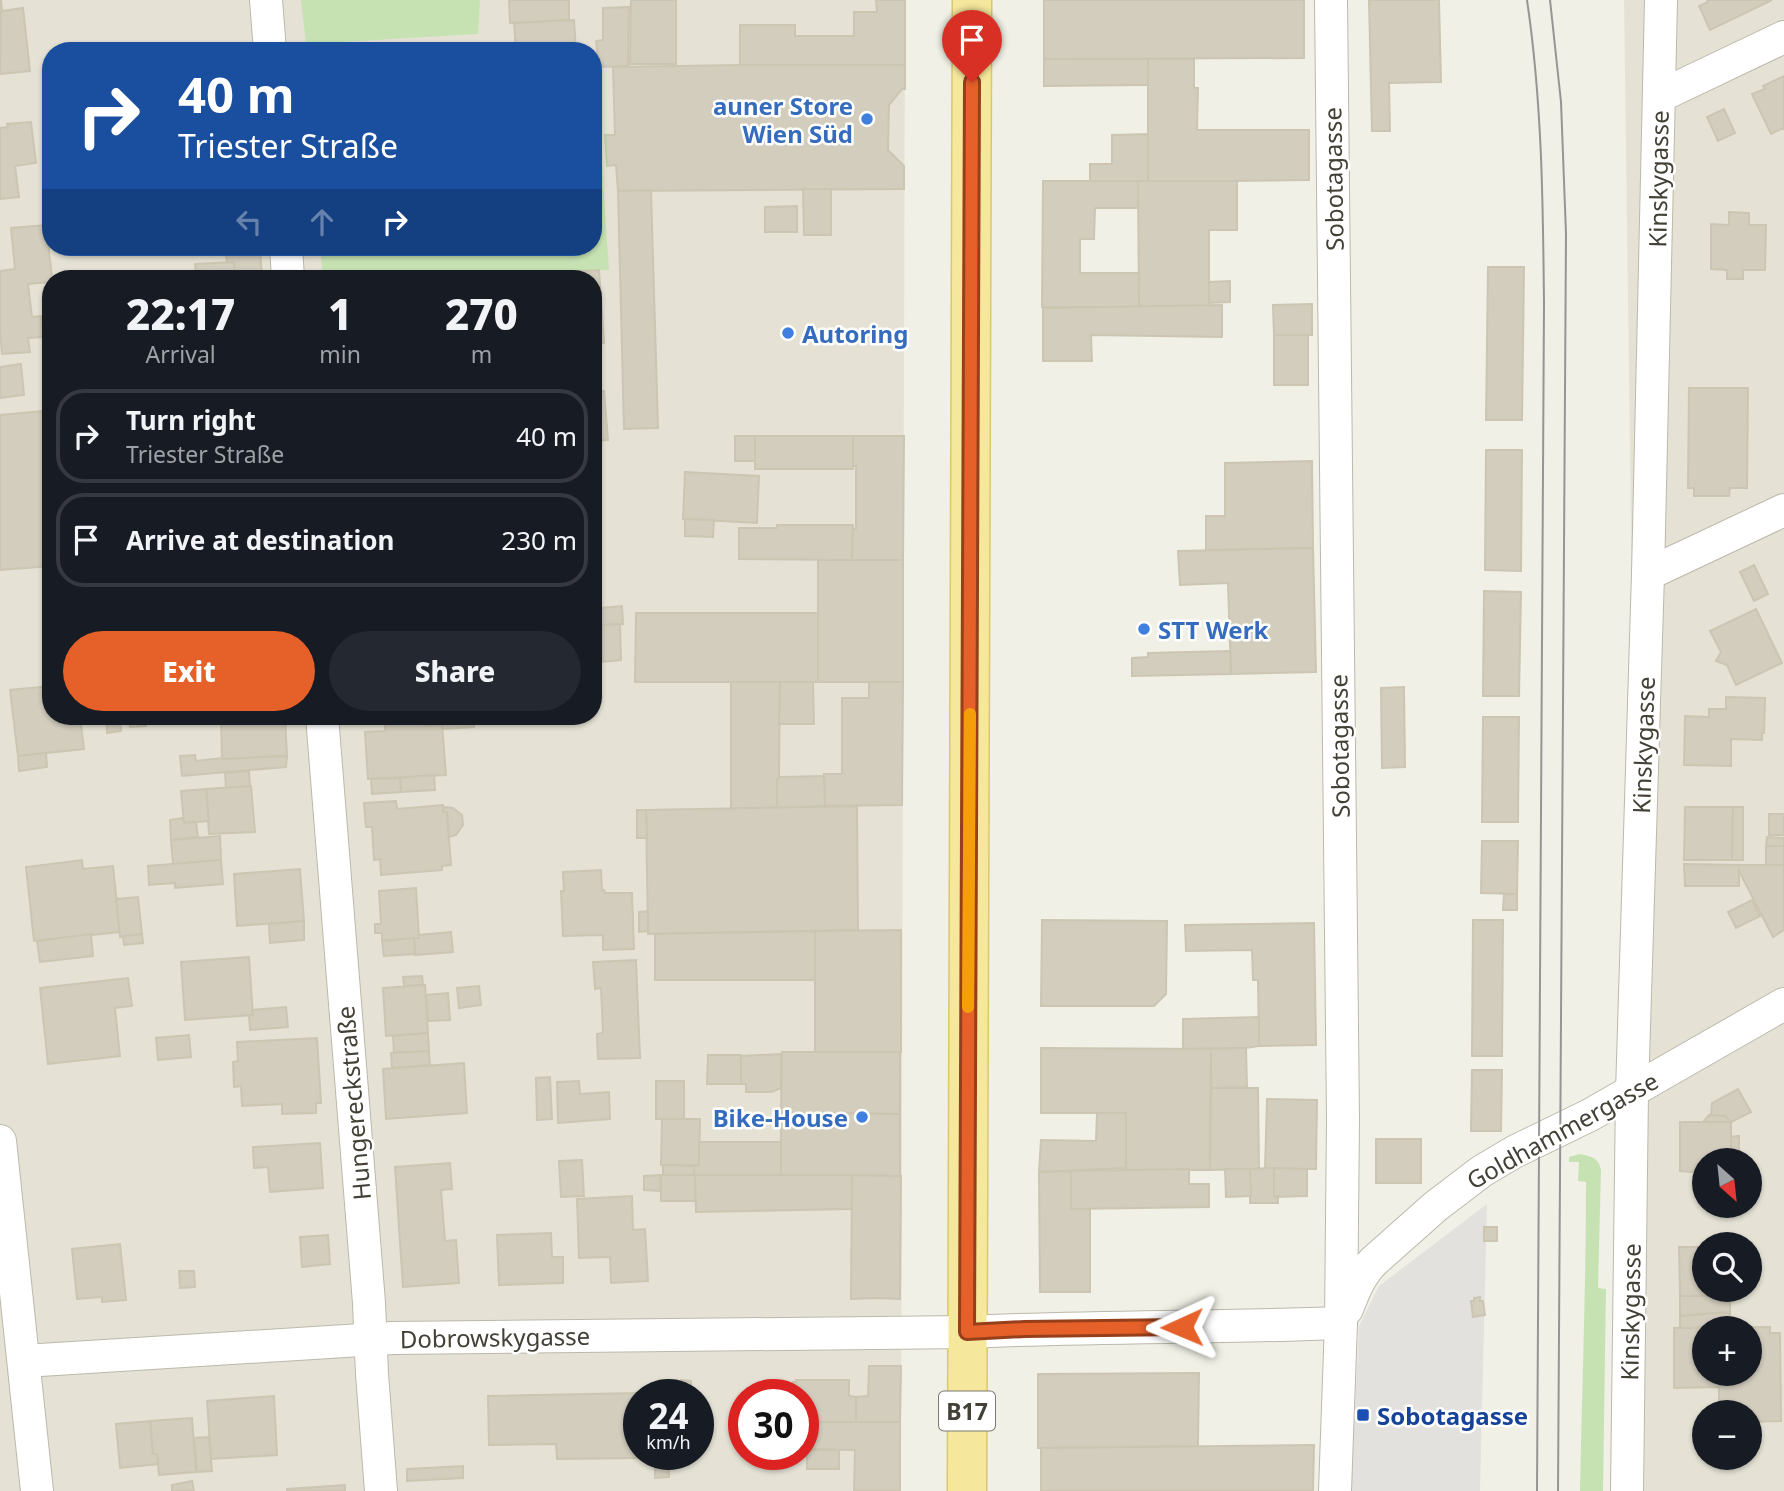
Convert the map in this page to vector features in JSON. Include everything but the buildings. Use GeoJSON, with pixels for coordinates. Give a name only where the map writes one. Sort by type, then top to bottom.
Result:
{"type":"FeatureCollection","features":[{"type":"Feature","properties":{"kind":"main road","name":"B17"},"geometry":{"type":"LineString","coordinates":[[967,1491],[972,0]]}},
{"type":"Feature","properties":{"kind":"street"},"geometry":{"type":"LineString","coordinates":[[266,0],[269,42]]}},
{"type":"Feature","properties":{"kind":"street","name":"Sobotagasse"},"geometry":{"type":"LineString","coordinates":[[1331,0],[1343,1119],[1342,1323],[1335,1491]]}},
{"type":"Feature","properties":{"kind":"street","name":"Kinskygasse"},"geometry":{"type":"LineString","coordinates":[[1627,1491],[1632,1092],[1648,574],[1661,0]]}},
{"type":"Feature","properties":{"kind":"street"},"geometry":{"type":"LineString","coordinates":[[1660,96],[1784,37]]}},
{"type":"Feature","properties":{"kind":"street"},"geometry":{"type":"LineString","coordinates":[[1648,574],[1784,510]]}},
{"type":"Feature","properties":{"kind":"street","name":"Hungereckstraße"},"geometry":{"type":"LineString","coordinates":[[323,725],[381,1491]]}},
{"type":"Feature","properties":{"kind":"street","name":"Goldhammergasse"},"geometry":{"type":"LineString","coordinates":[[1342,1323],[1365,1270],[1457,1188],[1514,1152],[1632,1092],[1784,1004]]}},
{"type":"Feature","properties":{"kind":"street"},"geometry":{"type":"LineString","coordinates":[[0,1141],[37,1491]]}},
{"type":"Feature","properties":{"kind":"street"},"geometry":{"type":"LineString","coordinates":[[967,1332],[1342,1323]]}},
{"type":"Feature","properties":{"kind":"street","name":"Dobrowskygasse"},"geometry":{"type":"LineString","coordinates":[[24,1361],[371,1339],[967,1332]]}},
{"type":"Feature","properties":{"kind":"shaded area"},"geometry":{"type":"Polygon","coordinates":[[[0,0],[905,0],[901,1491],[0,1491],[0,0]]]}},
{"type":"Feature","properties":{"kind":"shaded area"},"geometry":{"type":"Polygon","coordinates":[[[1624,0],[1784,0],[1784,1491],[1644,1491],[1624,0]]]}},
{"type":"Feature","properties":{"kind":"shaded area"},"geometry":{"type":"Polygon","coordinates":[[[1487,1204],[1480,1491],[1351,1491],[1359,1326],[1379,1286],[1487,1204]]]}},
{"type":"Feature","properties":{"kind":"green space"},"geometry":{"type":"Polygon","coordinates":[[[301,0],[480,0],[478,34],[306,42],[301,0]]]}},
{"type":"Feature","properties":{"kind":"green space"},"geometry":{"type":"Polygon","coordinates":[[[602,166],[609,270],[322,270],[321,256],[602,256],[602,166]]]}},
{"type":"Feature","properties":{"kind":"green space"},"geometry":{"type":"Polygon","coordinates":[[[1580,1154],[1594,1158],[1601,1170],[1598,1288],[1606,1289],[1603,1491],[1580,1491],[1586,1182],[1578,1181],[1579,1162],[1569,1162],[1569,1157],[1580,1154]]]}},
{"type":"Feature","properties":{"kind":"tram line"},"geometry":{"type":"LineString","coordinates":[[1527,0],[1539,114],[1544,303],[1537,1491]]}},
{"type":"Feature","properties":{"kind":"tram line"},"geometry":{"type":"LineString","coordinates":[[1550,0],[1561,102],[1566,234],[1558,1491]]}},
{"type":"Feature","properties":{"kind":"slow traffic"},"geometry":{"type":"LineString","coordinates":[[968,1007],[970,714]]}},
{"type":"Feature","properties":{"kind":"place","name":"auner Store Wien Süd"},"geometry":{"type":"Point","coordinates":[867,119]}},
{"type":"Feature","properties":{"kind":"place","name":"Autoring"},"geometry":{"type":"Point","coordinates":[788,333]}},
{"type":"Feature","properties":{"kind":"place","name":"STT Werk"},"geometry":{"type":"Point","coordinates":[1144,629]}},
{"type":"Feature","properties":{"kind":"place","name":"Bike-House"},"geometry":{"type":"Point","coordinates":[862,1117]}},
{"type":"Feature","properties":{"kind":"place","name":"Sobotagasse"},"geometry":{"type":"Point","coordinates":[1363,1415]}},
{"type":"Feature","properties":{"kind":"route"},"geometry":{"type":"LineString","coordinates":[[972,82],[967,1332],[1182,1327]]}}]}
